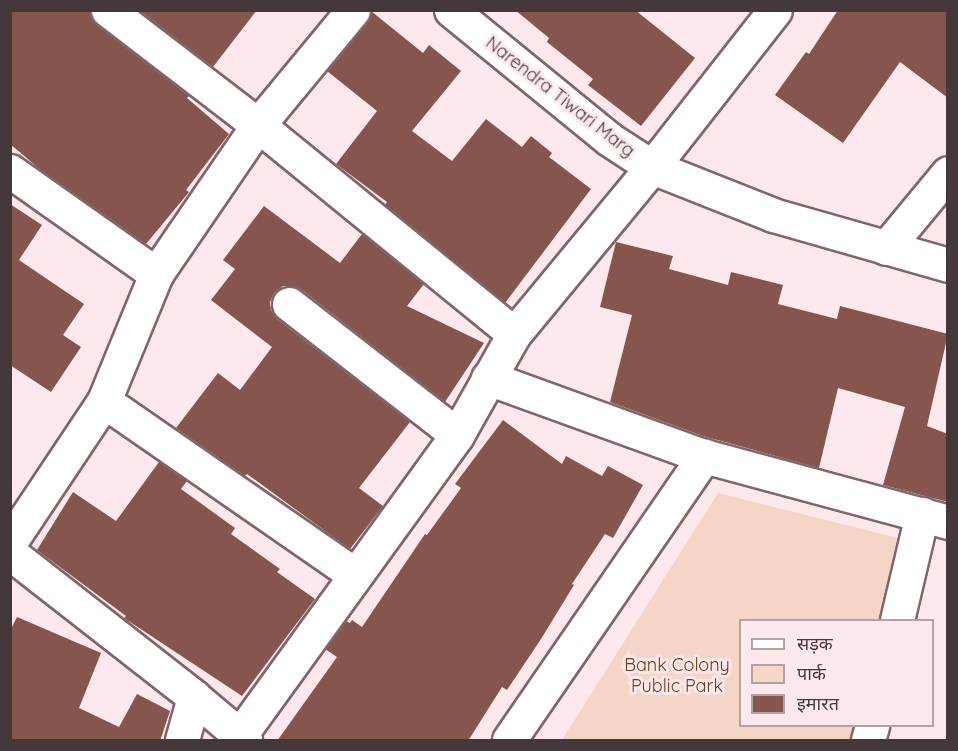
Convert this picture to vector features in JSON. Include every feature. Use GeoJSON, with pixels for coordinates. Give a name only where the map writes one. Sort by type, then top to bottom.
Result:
{"type":"FeatureCollection","features":[{"type":"Feature","properties":{"kind":"street"},"geometry":{"type":"LineString","coordinates":[[108,10],[258,125],[514,334]]}},
{"type":"Feature","properties":{"kind":"street"},"geometry":{"type":"LineString","coordinates":[[10,542],[104,401],[156,274],[258,125],[354,10]]}},
{"type":"Feature","properties":{"kind":"street","name":"Narendra Tiwari Marg"},"geometry":{"type":"LineString","coordinates":[[451,10],[609,139],[652,167],[773,215],[948,265]]}},
{"type":"Feature","properties":{"kind":"street"},"geometry":{"type":"LineString","coordinates":[[10,553],[194,697],[242,738],[354,574],[457,435],[514,334],[652,167],[775,10]]}},
{"type":"Feature","properties":{"kind":"street"},"geometry":{"type":"LineString","coordinates":[[10,171],[156,274]]}},
{"type":"Feature","properties":{"kind":"street"},"geometry":{"type":"LineString","coordinates":[[886,248],[948,173]]}},
{"type":"Feature","properties":{"kind":"street"},"geometry":{"type":"LineString","coordinates":[[289,304],[457,435]]}},
{"type":"Feature","properties":{"kind":"street"},"geometry":{"type":"LineString","coordinates":[[488,378],[704,456],[935,518],[898,619]]}},
{"type":"Feature","properties":{"kind":"street"},"geometry":{"type":"LineString","coordinates":[[104,401],[354,574]]}},
{"type":"Feature","properties":{"kind":"street"},"geometry":{"type":"LineString","coordinates":[[509,741],[704,456]]}},
{"type":"Feature","properties":{"kind":"street"},"geometry":{"type":"LineString","coordinates":[[182,741],[194,697]]}},
{"type":"Feature","properties":{"kind":"green space","name":"Bank Colony Public Park"},"geometry":{"type":"Polygon","coordinates":[[[718,493],[906,540],[883,619],[739,619],[739,727],[854,727],[850,740],[562,740],[718,493]]]}},
{"type":"Feature","properties":{"kind":"building"},"geometry":{"type":"Polygon","coordinates":[[[10,10],[90,10],[97,25],[189,96],[187,98],[229,134],[186,190],[189,192],[146,244],[42,171],[10,144],[10,10]]]}},
{"type":"Feature","properties":{"kind":"building"},"geometry":{"type":"Polygon","coordinates":[[[139,10],[257,10],[213,67],[139,10]]]}},
{"type":"Feature","properties":{"kind":"building"},"geometry":{"type":"Polygon","coordinates":[[[515,10],[635,10],[695,58],[641,126],[588,85],[593,79],[547,42],[549,38],[515,10]]]}},
{"type":"Feature","properties":{"kind":"building"},"geometry":{"type":"Polygon","coordinates":[[[838,10],[948,10],[948,98],[900,62],[843,143],[775,95],[806,52],[809,54],[838,10]]]}},
{"type":"Feature","properties":{"kind":"building"},"geometry":{"type":"Polygon","coordinates":[[[371,11],[423,53],[429,45],[461,71],[412,131],[452,161],[486,119],[522,147],[531,136],[552,153],[549,157],[591,189],[505,303],[385,205],[387,202],[336,164],[377,111],[327,71],[367,22],[371,11]]]}},
{"type":"Feature","properties":{"kind":"building"},"geometry":{"type":"Polygon","coordinates":[[[10,204],[42,225],[19,260],[84,304],[63,335],[81,347],[51,392],[10,365],[10,204]]]}},
{"type":"Feature","properties":{"kind":"building"},"geometry":{"type":"Polygon","coordinates":[[[264,206],[340,263],[362,234],[424,284],[407,306],[484,343],[445,402],[301,289],[283,286],[274,293],[270,302],[271,310],[277,319],[410,422],[359,488],[383,506],[350,549],[247,474],[245,476],[176,428],[218,373],[240,390],[272,347],[211,300],[235,269],[223,260],[264,206]]]}},
{"type":"Feature","properties":{"kind":"building"},"geometry":{"type":"Polygon","coordinates":[[[616,242],[673,256],[669,269],[728,285],[731,272],[783,285],[778,304],[837,319],[840,306],[948,334],[927,426],[948,434],[948,502],[883,485],[905,407],[838,388],[819,468],[703,436],[610,402],[632,315],[600,307],[616,242]]]}},
{"type":"Feature","properties":{"kind":"building"},"geometry":{"type":"Polygon","coordinates":[[[503,420],[562,464],[566,456],[602,476],[608,466],[643,485],[613,538],[605,534],[507,690],[502,687],[468,741],[277,741],[337,657],[325,649],[346,621],[350,623],[352,620],[362,627],[425,534],[427,535],[461,488],[455,484],[503,420]]]}},
{"type":"Feature","properties":{"kind":"building"},"geometry":{"type":"Polygon","coordinates":[[[159,462],[187,481],[181,489],[235,528],[231,534],[280,569],[277,572],[315,599],[242,696],[124,618],[126,616],[37,550],[73,492],[116,521],[159,462]]]}},
{"type":"Feature","properties":{"kind":"building"},"geometry":{"type":"Polygon","coordinates":[[[17,617],[101,653],[79,708],[119,727],[137,694],[170,711],[160,741],[10,741],[10,631],[17,617]]]}}]}
